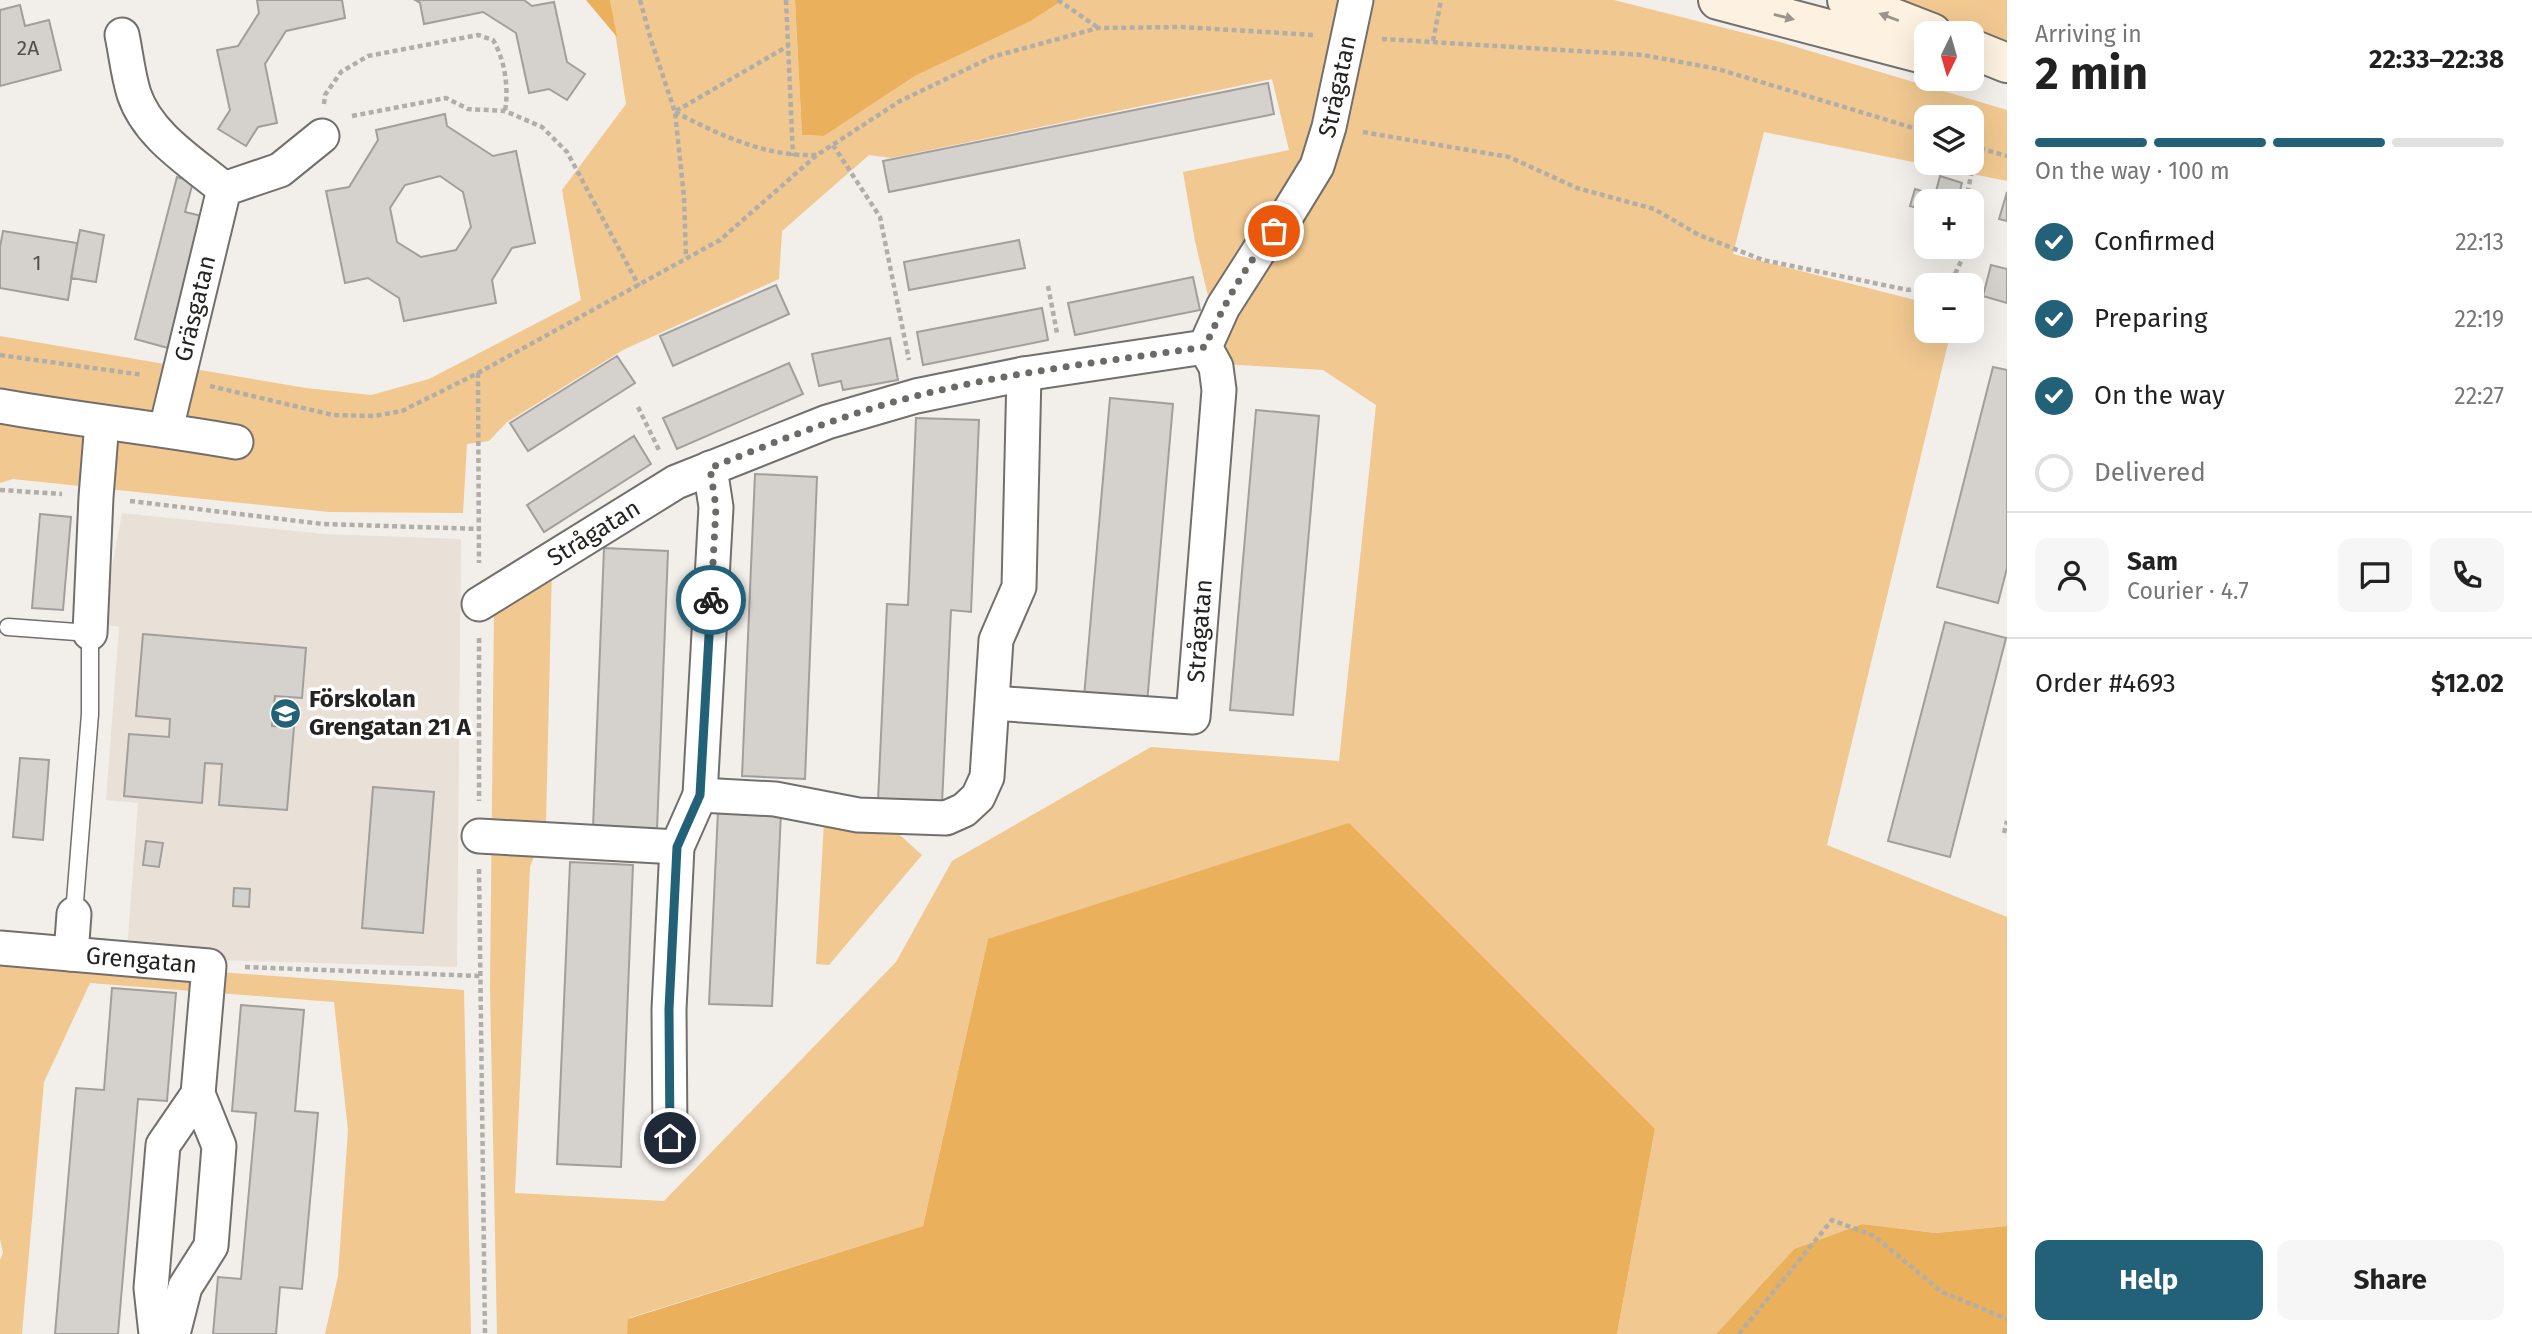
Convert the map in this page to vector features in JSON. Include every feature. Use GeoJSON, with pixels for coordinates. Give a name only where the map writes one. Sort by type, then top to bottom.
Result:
{"type":"FeatureCollection","features":[{"type":"Feature","properties":{"kind":"main road"},"geometry":{"type":"LineString","coordinates":[[1718,0],[1914,52]]}},
{"type":"Feature","properties":{"kind":"main road"},"geometry":{"type":"LineString","coordinates":[[1847,0],[1914,26]]}},
{"type":"Feature","properties":{"kind":"main road"},"geometry":{"type":"LineString","coordinates":[[1984,54],[2007,63]]}},
{"type":"Feature","properties":{"kind":"main road"},"geometry":{"type":"LineString","coordinates":[[1984,71],[2007,77]]}},
{"type":"Feature","properties":{"kind":"street","name":"Strågatan"},"geometry":{"type":"LineString","coordinates":[[1205,347],[1223,307],[1318,166],[1356,0]]}},
{"type":"Feature","properties":{"kind":"street"},"geometry":{"type":"LineString","coordinates":[[122,35],[134,95],[144,115],[156,132],[224,189],[280,170],[322,136]]}},
{"type":"Feature","properties":{"kind":"street","name":"Gräsgatan"},"geometry":{"type":"LineString","coordinates":[[166,429],[224,189]]}},
{"type":"Feature","properties":{"kind":"street","name":"Strågatan"},"geometry":{"type":"LineString","coordinates":[[479,604],[676,482],[827,422],[916,396],[1063,366],[1205,347]]}},
{"type":"Feature","properties":{"kind":"street","name":"Strågatan"},"geometry":{"type":"LineString","coordinates":[[993,703],[1193,717],[1219,390],[1216,367],[1205,347]]}},
{"type":"Feature","properties":{"kind":"street"},"geometry":{"type":"LineString","coordinates":[[700,795],[775,799],[858,816],[946,818],[964,810],[978,797],[987,777],[996,640],[1019,587],[1024,374]]}},
{"type":"Feature","properties":{"kind":"street"},"geometry":{"type":"LineString","coordinates":[[0,406],[166,429],[236,442]]}},
{"type":"Feature","properties":{"kind":"street"},"geometry":{"type":"LineString","coordinates":[[90,633],[102,422]]}},
{"type":"Feature","properties":{"kind":"street"},"geometry":{"type":"LineString","coordinates":[[670,1138],[669,1009],[677,847],[700,795],[716,507],[710,468]]}},
{"type":"Feature","properties":{"kind":"street"},"geometry":{"type":"LineString","coordinates":[[479,836],[677,847]]}},
{"type":"Feature","properties":{"kind":"street","name":"Grengatan"},"geometry":{"type":"LineString","coordinates":[[71,954],[74,914]]}},
{"type":"Feature","properties":{"kind":"street","name":"Grengatan"},"geometry":{"type":"LineString","coordinates":[[0,948],[209,966],[198,1094],[219,1146],[211,1246],[185,1287],[173,1334]]}},
{"type":"Feature","properties":{"kind":"street","name":"Grengatan"},"geometry":{"type":"LineString","coordinates":[[156,1334],[150,1288],[163,1145],[198,1094]]}},
{"type":"Feature","properties":{"kind":"street"},"geometry":{"type":"LineString","coordinates":[[152,1270],[168,1282],[185,1287]]}},
{"type":"Feature","properties":{"kind":"lane"},"geometry":{"type":"LineString","coordinates":[[8,627],[90,633],[90,714],[74,914]]}},
{"type":"Feature","properties":{"kind":"path"},"geometry":{"type":"LineString","coordinates":[[640,0],[650,40],[675,112],[684,197],[685,258]]}},
{"type":"Feature","properties":{"kind":"path"},"geometry":{"type":"LineString","coordinates":[[786,0],[793,156]]}},
{"type":"Feature","properties":{"kind":"path"},"geometry":{"type":"LineString","coordinates":[[1058,0],[1098,28]]}},
{"type":"Feature","properties":{"kind":"path"},"geometry":{"type":"LineString","coordinates":[[1433,41],[1441,0]]}},
{"type":"Feature","properties":{"kind":"path"},"geometry":{"type":"LineString","coordinates":[[0,355],[178,380],[278,400],[333,415],[374,416],[402,411],[639,286],[720,240],[817,155],[900,101],[992,57],[1098,28],[1182,27],[1643,55],[1718,69],[1914,128]]}},
{"type":"Feature","properties":{"kind":"path"},"geometry":{"type":"LineString","coordinates":[[322,136],[325,95],[341,72],[368,56],[478,35],[493,40],[501,53],[508,97],[505,111]]}},
{"type":"Feature","properties":{"kind":"path"},"geometry":{"type":"LineString","coordinates":[[675,112],[788,46]]}},
{"type":"Feature","properties":{"kind":"path"},"geometry":{"type":"LineString","coordinates":[[322,136],[355,114],[446,97],[468,110],[505,111],[542,127],[567,152],[639,286]]}},
{"type":"Feature","properties":{"kind":"path"},"geometry":{"type":"LineString","coordinates":[[675,112],[723,137],[793,156],[817,155]]}},
{"type":"Feature","properties":{"kind":"path"},"geometry":{"type":"LineString","coordinates":[[1329,127],[1509,157],[1577,188],[1654,209],[1699,235],[1763,260],[1914,289]]}},
{"type":"Feature","properties":{"kind":"path"},"geometry":{"type":"LineString","coordinates":[[833,145],[880,217],[916,396]]}},
{"type":"Feature","properties":{"kind":"path"},"geometry":{"type":"LineString","coordinates":[[1984,149],[2007,156]]}},
{"type":"Feature","properties":{"kind":"path"},"geometry":{"type":"LineString","coordinates":[[1048,286],[1063,366]]}},
{"type":"Feature","properties":{"kind":"path"},"geometry":{"type":"LineString","coordinates":[[638,407],[676,482]]}},
{"type":"Feature","properties":{"kind":"path"},"geometry":{"type":"LineString","coordinates":[[0,490],[96,497],[323,524],[480,529]]}},
{"type":"Feature","properties":{"kind":"path"},"geometry":{"type":"LineString","coordinates":[[2004,833],[2007,821]]}},
{"type":"Feature","properties":{"kind":"path"},"geometry":{"type":"LineString","coordinates":[[209,966],[480,975]]}},
{"type":"Feature","properties":{"kind":"path"},"geometry":{"type":"LineString","coordinates":[[1740,1334],[1832,1220],[1874,1236],[1942,1292],[2007,1319]]}},
{"type":"Feature","properties":{"kind":"shaded area"},"geometry":{"type":"Polygon","coordinates":[[[586,0],[610,0],[617,37],[586,0]]]}},
{"type":"Feature","properties":{"kind":"shaded area"},"geometry":{"type":"Polygon","coordinates":[[[610,0],[795,0],[802,135],[824,136],[915,76],[1031,21],[1063,0],[1614,0],[1780,42],[1914,82],[1914,91],[1944,91],[2007,110],[2007,181],[1977,175],[1984,175],[1984,105],[1914,105],[1914,162],[1764,132],[1733,254],[1914,300],[1914,343],[1948,343],[1827,845],[2007,917],[2007,1226],[1936,1233],[1862,1224],[1794,1249],[1716,1334],[1617,1334],[1655,1129],[988,939],[923,1226],[629,1318],[627,1334],[497,1334],[490,989],[494,610],[552,566],[546,824],[530,867],[515,1193],[664,1201],[896,962],[952,861],[1151,747],[1339,761],[1376,405],[1323,370],[1224,364],[1195,241],[1183,172],[1289,150],[1272,79],[891,158],[869,155],[782,231],[779,279],[623,350],[507,422],[489,441],[467,444],[463,513],[329,512],[13,479],[0,483],[0,336],[306,388],[371,395],[429,379],[581,300],[562,190],[626,104],[610,0]]]}},
{"type":"Feature","properties":{"kind":"shaded area"},"geometry":{"type":"Polygon","coordinates":[[[795,0],[1063,0],[1031,21],[915,76],[824,136],[802,135],[795,0]]]}},
{"type":"Feature","properties":{"kind":"shaded area"},"geometry":{"type":"Polygon","coordinates":[[[1884,0],[2007,0],[2007,41],[1984,33],[1984,21],[1947,21],[1884,0]]]}},
{"type":"Feature","properties":{"kind":"shaded area","name":"Förskolan Grengatan 21 A"},"geometry":{"type":"Polygon","coordinates":[[[122,513],[324,534],[461,539],[457,967],[211,960],[127,950],[138,803],[106,800],[119,627],[101,624],[122,513]]]}},
{"type":"Feature","properties":{"kind":"shaded area"},"geometry":{"type":"Polygon","coordinates":[[[824,822],[892,828],[922,855],[829,965],[816,964],[824,822]]]}},
{"type":"Feature","properties":{"kind":"shaded area"},"geometry":{"type":"Polygon","coordinates":[[[1349,823],[1655,1129],[1617,1334],[627,1334],[628,1319],[923,1226],[988,939],[1349,823]]]}},
{"type":"Feature","properties":{"kind":"shaded area"},"geometry":{"type":"Polygon","coordinates":[[[0,956],[464,990],[471,1334],[325,1334],[338,1276],[348,1130],[334,1002],[90,983],[44,1082],[22,1334],[0,1334],[0,1260],[3,1253],[0,1239],[0,956]]]}},
{"type":"Feature","properties":{"kind":"shaded area"},"geometry":{"type":"Polygon","coordinates":[[[1862,1224],[1936,1233],[2007,1226],[2007,1334],[1716,1334],[1794,1249],[1862,1224]]]}},
{"type":"Feature","properties":{"kind":"building"},"geometry":{"type":"Polygon","coordinates":[[[257,0],[342,0],[345,18],[286,31],[265,64],[277,123],[258,127],[246,146],[218,129],[230,110],[217,50],[238,46],[259,13],[257,0]]]}},
{"type":"Feature","properties":{"kind":"building"},"geometry":{"type":"Polygon","coordinates":[[[415,0],[524,0],[532,6],[554,2],[567,62],[585,74],[567,100],[549,89],[529,93],[516,33],[483,12],[424,24],[420,3],[415,0]]]}},
{"type":"Feature","properties":{"kind":"building"},"geometry":{"type":"Polygon","coordinates":[[[20,5],[25,26],[49,20],[61,70],[0,86],[0,10],[20,5]]]}},
{"type":"Feature","properties":{"kind":"building"},"geometry":{"type":"Polygon","coordinates":[[[1268,83],[1274,114],[889,192],[883,161],[1268,83]]]}},
{"type":"Feature","properties":{"kind":"building"},"geometry":{"type":"Polygon","coordinates":[[[445,114],[447,126],[493,156],[516,151],[535,243],[512,248],[492,280],[496,303],[404,321],[399,298],[368,278],[345,283],[326,191],[349,187],[378,140],[376,130],[445,114]],[[440,176],[405,185],[390,208],[397,242],[421,257],[456,250],[471,227],[463,192],[440,176]]]}},
{"type":"Feature","properties":{"kind":"building"},"geometry":{"type":"Polygon","coordinates":[[[1940,176],[1962,183],[1960,189],[1937,189],[1940,176]]]}},
{"type":"Feature","properties":{"kind":"building"},"geometry":{"type":"Polygon","coordinates":[[[177,177],[193,182],[185,212],[202,216],[168,348],[135,339],[177,177]]]}},
{"type":"Feature","properties":{"kind":"building"},"geometry":{"type":"Polygon","coordinates":[[[2007,192],[2007,221],[1999,219],[2007,192]]]}},
{"type":"Feature","properties":{"kind":"building"},"geometry":{"type":"Polygon","coordinates":[[[80,230],[104,235],[96,282],[71,278],[80,230]]]}},
{"type":"Feature","properties":{"kind":"building"},"geometry":{"type":"Polygon","coordinates":[[[3,231],[77,243],[68,300],[0,288],[0,247],[3,231]]]}},
{"type":"Feature","properties":{"kind":"building"},"geometry":{"type":"Polygon","coordinates":[[[1019,240],[1025,268],[909,290],[904,262],[1019,240]]]}},
{"type":"Feature","properties":{"kind":"building"},"geometry":{"type":"Polygon","coordinates":[[[1991,265],[2007,269],[2007,303],[1984,296],[1991,265]]]}},
{"type":"Feature","properties":{"kind":"building"},"geometry":{"type":"Polygon","coordinates":[[[1193,277],[1200,310],[1075,335],[1068,303],[1193,277]]]}},
{"type":"Feature","properties":{"kind":"building"},"geometry":{"type":"Polygon","coordinates":[[[776,285],[789,314],[673,366],[660,336],[776,285]]]}},
{"type":"Feature","properties":{"kind":"building"},"geometry":{"type":"Polygon","coordinates":[[[1042,308],[1048,340],[923,365],[917,332],[1042,308]]]}},
{"type":"Feature","properties":{"kind":"building"},"geometry":{"type":"Polygon","coordinates":[[[890,338],[898,380],[843,390],[841,381],[819,386],[812,354],[890,338]]]}},
{"type":"Feature","properties":{"kind":"building"},"geometry":{"type":"Polygon","coordinates":[[[617,356],[635,383],[528,451],[510,423],[617,356]]]}},
{"type":"Feature","properties":{"kind":"building"},"geometry":{"type":"Polygon","coordinates":[[[789,363],[803,394],[677,449],[663,418],[789,363]]]}},
{"type":"Feature","properties":{"kind":"building"},"geometry":{"type":"Polygon","coordinates":[[[1993,367],[2007,370],[2007,568],[1998,603],[1937,587],[1993,367]]]}},
{"type":"Feature","properties":{"kind":"building"},"geometry":{"type":"Polygon","coordinates":[[[1110,398],[1173,404],[1147,703],[1084,697],[1110,398]]]}},
{"type":"Feature","properties":{"kind":"building"},"geometry":{"type":"Polygon","coordinates":[[[1256,410],[1319,416],[1293,715],[1230,710],[1256,410]]]}},
{"type":"Feature","properties":{"kind":"building"},"geometry":{"type":"Polygon","coordinates":[[[916,418],[979,420],[971,612],[951,610],[942,804],[878,801],[887,604],[908,605],[916,418]]]}},
{"type":"Feature","properties":{"kind":"building"},"geometry":{"type":"Polygon","coordinates":[[[634,436],[651,464],[544,532],[527,505],[634,436]]]}},
{"type":"Feature","properties":{"kind":"building"},"geometry":{"type":"Polygon","coordinates":[[[755,474],[817,477],[805,779],[742,776],[755,474]]]}},
{"type":"Feature","properties":{"kind":"building"},"geometry":{"type":"Polygon","coordinates":[[[40,514],[71,517],[63,610],[32,608],[40,514]]]}},
{"type":"Feature","properties":{"kind":"building"},"geometry":{"type":"Polygon","coordinates":[[[604,548],[668,551],[657,830],[593,828],[604,548]]]}},
{"type":"Feature","properties":{"kind":"building"},"geometry":{"type":"Polygon","coordinates":[[[1945,622],[2006,638],[1950,857],[1888,841],[1945,622]]]}},
{"type":"Feature","properties":{"kind":"building"},"geometry":{"type":"Polygon","coordinates":[[[143,634],[306,648],[302,698],[275,696],[272,726],[294,727],[287,810],[219,805],[222,764],[205,763],[202,803],[124,796],[129,734],[169,737],[170,719],[136,716],[143,634]]]}},
{"type":"Feature","properties":{"kind":"building"},"geometry":{"type":"Polygon","coordinates":[[[20,758],[49,760],[43,840],[13,837],[20,758]]]}},
{"type":"Feature","properties":{"kind":"building"},"geometry":{"type":"Polygon","coordinates":[[[373,787],[434,792],[423,933],[362,928],[373,787]]]}},
{"type":"Feature","properties":{"kind":"building"},"geometry":{"type":"Polygon","coordinates":[[[718,811],[781,813],[772,1006],[709,1004],[718,811]]]}},
{"type":"Feature","properties":{"kind":"building"},"geometry":{"type":"Polygon","coordinates":[[[146,841],[163,843],[159,867],[143,865],[146,841]]]}},
{"type":"Feature","properties":{"kind":"building"},"geometry":{"type":"Polygon","coordinates":[[[570,862],[633,865],[621,1167],[557,1164],[570,862]]]}},
{"type":"Feature","properties":{"kind":"building"},"geometry":{"type":"Polygon","coordinates":[[[234,888],[250,889],[249,907],[233,906],[234,888]]]}},
{"type":"Feature","properties":{"kind":"building"},"geometry":{"type":"Polygon","coordinates":[[[112,988],[176,993],[167,1101],[138,1099],[118,1334],[55,1334],[76,1088],[104,1090],[112,988]]]}},
{"type":"Feature","properties":{"kind":"building"},"geometry":{"type":"Polygon","coordinates":[[[241,1005],[304,1010],[295,1111],[318,1113],[302,1289],[280,1287],[276,1334],[213,1334],[218,1277],[241,1279],[256,1113],[232,1111],[241,1005]]]}},
{"type":"Feature","properties":{"kind":"way so far"},"geometry":{"type":"LineString","coordinates":[[711,600],[716,507],[710,468],[827,422],[916,396],[1063,366],[1205,347],[1223,307],[1274,231]]}},
{"type":"Feature","properties":{"kind":"place","name":"Förskolan Grengatan 21 A"},"geometry":{"type":"Point","coordinates":[286,713]}},
{"type":"Feature","properties":{"kind":"route"},"geometry":{"type":"LineString","coordinates":[[670,1138],[669,1009],[677,847],[700,795],[711,600]]}}]}
